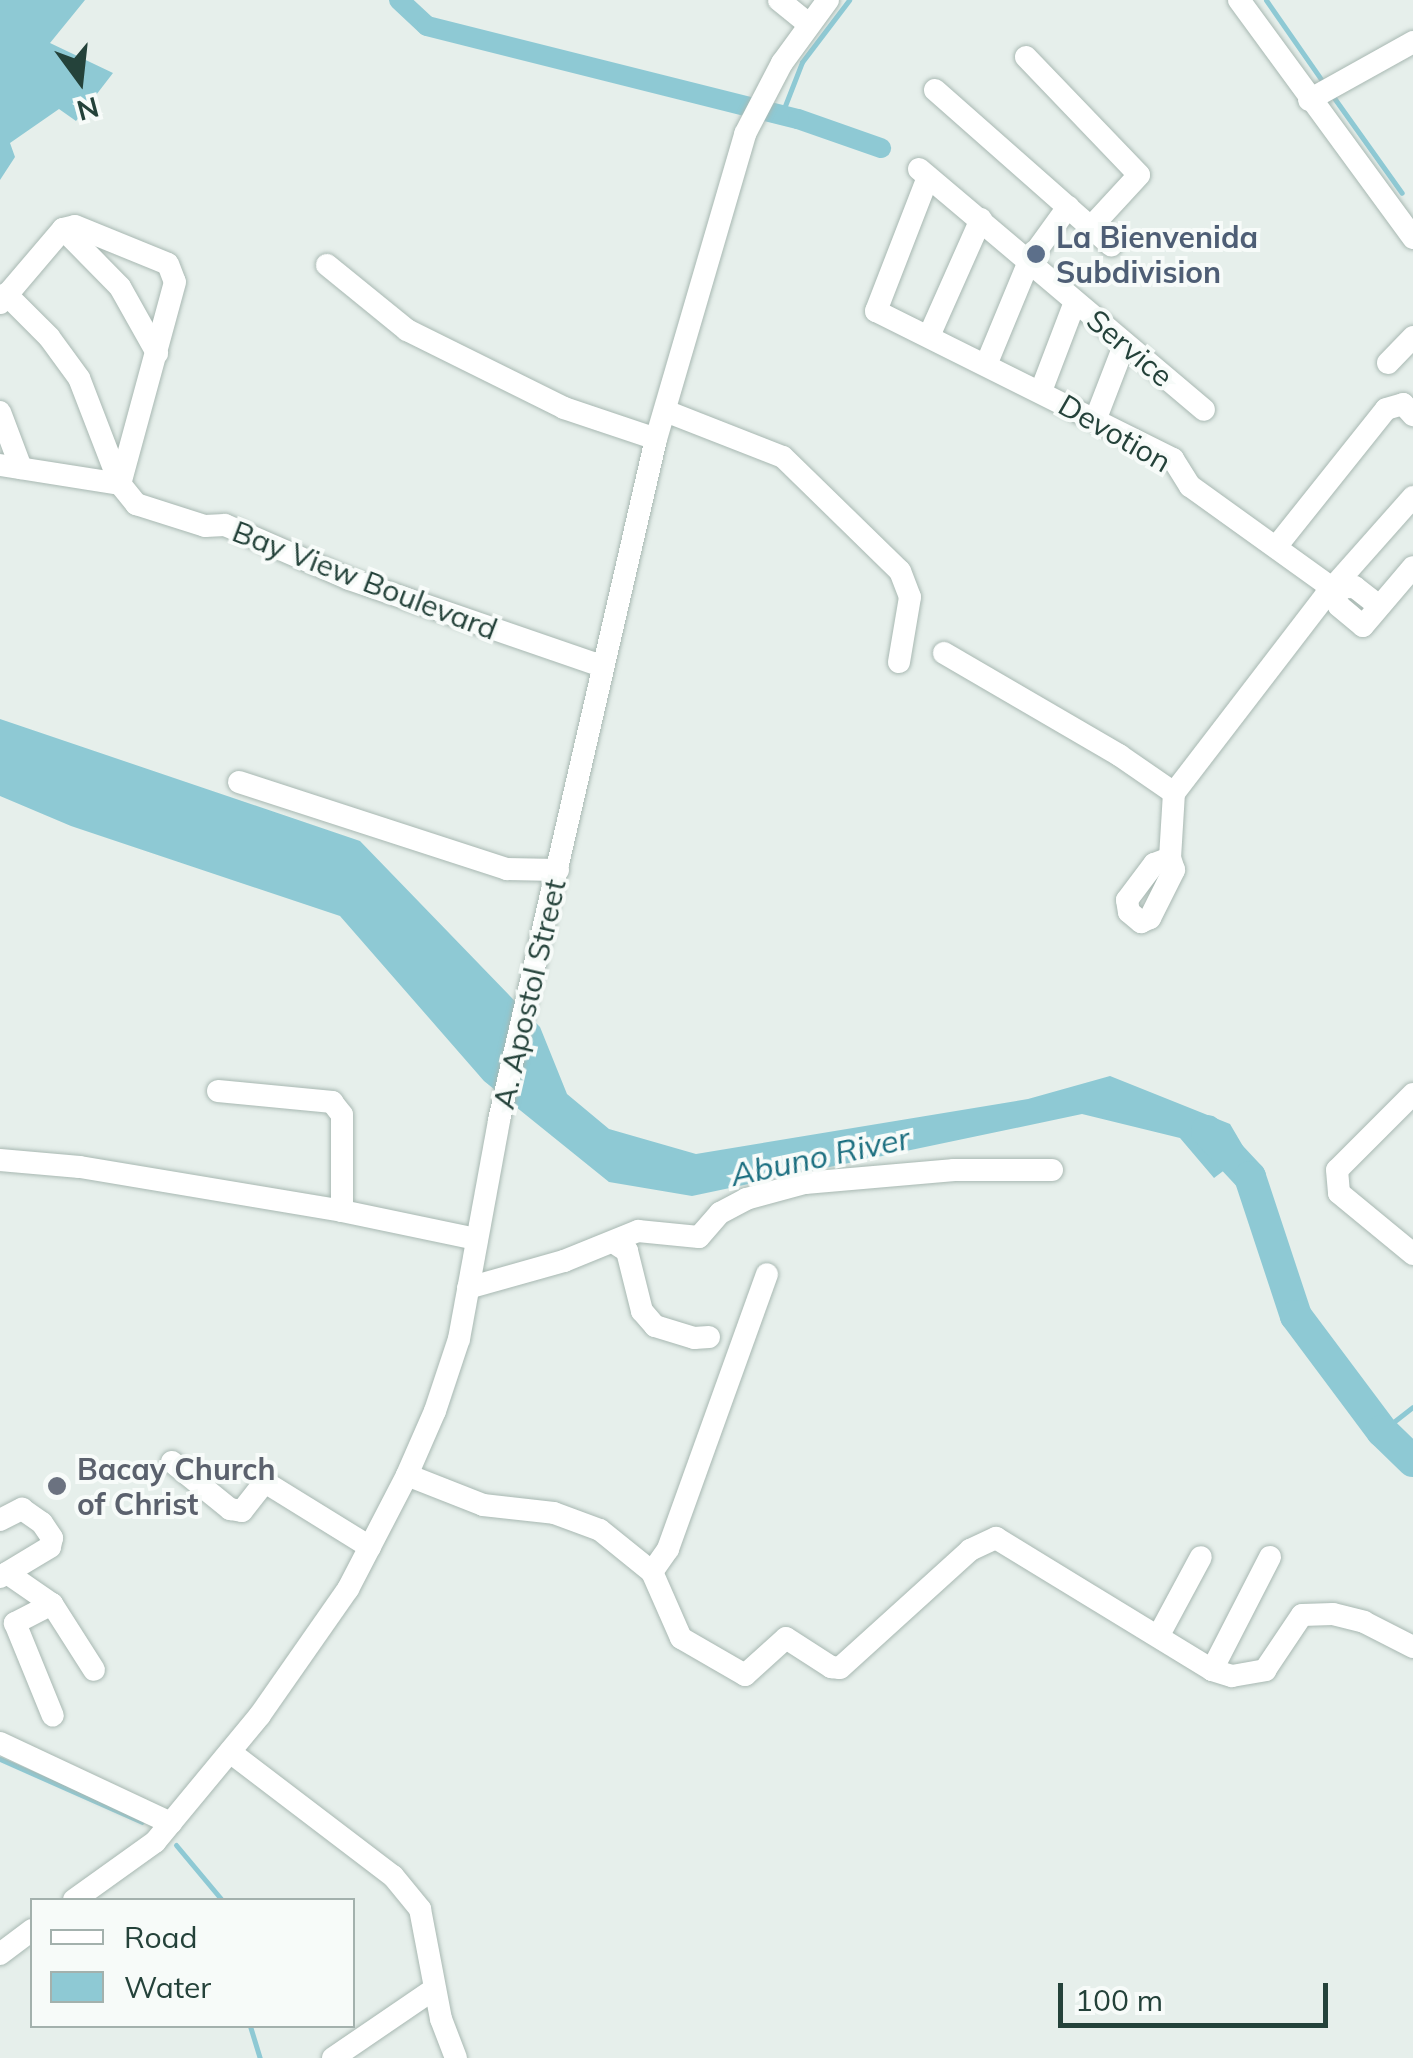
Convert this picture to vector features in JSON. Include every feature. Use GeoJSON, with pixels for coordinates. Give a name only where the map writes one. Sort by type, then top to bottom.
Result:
{"type":"FeatureCollection","features":[{"type":"Feature","properties":{"kind":"street"},"geometry":{"type":"LineString","coordinates":[[778,0],[809,24]]}},
{"type":"Feature","properties":{"kind":"street","name":"A. Apostol Street"},"geometry":{"type":"LineString","coordinates":[[77,1898],[164,1832],[230,1752],[348,1589],[407,1475],[458,1339],[499,1120],[602,666],[656,439],[668,412],[724,198],[750,126],[782,63],[828,0]]}},
{"type":"Feature","properties":{"kind":"street"},"geometry":{"type":"LineString","coordinates":[[1240,0],[1413,238]]}},
{"type":"Feature","properties":{"kind":"street"},"geometry":{"type":"LineString","coordinates":[[1309,100],[1413,42]]}},
{"type":"Feature","properties":{"kind":"street"},"geometry":{"type":"LineString","coordinates":[[1026,57],[1139,174],[1091,227]]}},
{"type":"Feature","properties":{"kind":"street"},"geometry":{"type":"LineString","coordinates":[[935,90],[1110,245]]}},
{"type":"Feature","properties":{"kind":"street","name":"Service"},"geometry":{"type":"LineString","coordinates":[[876,311],[923,173],[1204,410]]}},
{"type":"Feature","properties":{"kind":"street"},"geometry":{"type":"LineString","coordinates":[[986,365],[1029,260],[1068,207]]}},
{"type":"Feature","properties":{"kind":"street"},"geometry":{"type":"LineString","coordinates":[[929,336],[981,219]]}},
{"type":"Feature","properties":{"kind":"street"},"geometry":{"type":"LineString","coordinates":[[75,226],[168,264],[175,282],[120,484],[79,378],[49,337],[3,299],[64,229],[75,226]]}},
{"type":"Feature","properties":{"kind":"street"},"geometry":{"type":"LineString","coordinates":[[64,229],[120,287],[156,353]]}},
{"type":"Feature","properties":{"kind":"street"},"geometry":{"type":"LineString","coordinates":[[327,265],[408,330],[564,408],[656,439]]}},
{"type":"Feature","properties":{"kind":"street"},"geometry":{"type":"LineString","coordinates":[[1041,391],[1075,302]]}},
{"type":"Feature","properties":{"kind":"street","name":"Devotion"},"geometry":{"type":"LineString","coordinates":[[876,311],[1173,459],[1190,486],[1332,588],[1340,606],[1363,626],[1379,606],[1354,587],[1332,588]]}},
{"type":"Feature","properties":{"kind":"street"},"geometry":{"type":"LineString","coordinates":[[1388,363],[1413,337]]}},
{"type":"Feature","properties":{"kind":"street"},"geometry":{"type":"LineString","coordinates":[[1096,418],[1125,343]]}},
{"type":"Feature","properties":{"kind":"street"},"geometry":{"type":"LineString","coordinates":[[1276,547],[1386,409],[1403,404],[1413,415]]}},
{"type":"Feature","properties":{"kind":"street"},"geometry":{"type":"LineString","coordinates":[[0,412],[10,466],[120,484]]}},
{"type":"Feature","properties":{"kind":"street"},"geometry":{"type":"LineString","coordinates":[[668,412],[784,457],[900,570],[910,597],[899,662]]}},
{"type":"Feature","properties":{"kind":"street"},"geometry":{"type":"LineString","coordinates":[[104,436],[120,440],[138,424]]}},
{"type":"Feature","properties":{"kind":"street","name":"Bay View Boulevard"},"geometry":{"type":"LineString","coordinates":[[120,484],[136,504],[205,526],[225,525],[348,578],[602,666]]}},
{"type":"Feature","properties":{"kind":"street"},"geometry":{"type":"LineString","coordinates":[[1170,858],[1174,792],[1332,588],[1413,497]]}},
{"type":"Feature","properties":{"kind":"street"},"geometry":{"type":"LineString","coordinates":[[1379,606],[1413,567]]}},
{"type":"Feature","properties":{"kind":"street"},"geometry":{"type":"LineString","coordinates":[[944,653],[1174,792]]}},
{"type":"Feature","properties":{"kind":"street"},"geometry":{"type":"LineString","coordinates":[[239,782],[507,868],[558,870]]}},
{"type":"Feature","properties":{"kind":"street"},"geometry":{"type":"LineString","coordinates":[[218,1091],[332,1102],[342,1115],[342,1210]]}},
{"type":"Feature","properties":{"kind":"street"},"geometry":{"type":"LineString","coordinates":[[1413,1094],[1336,1170],[1339,1193],[1413,1254]]}},
{"type":"Feature","properties":{"kind":"street"},"geometry":{"type":"LineString","coordinates":[[0,1160],[80,1167],[342,1210],[476,1239]]}},
{"type":"Feature","properties":{"kind":"street"},"geometry":{"type":"LineString","coordinates":[[468,1288],[638,1231],[699,1237],[720,1213],[746,1199],[805,1184],[954,1170],[1052,1170]]}},
{"type":"Feature","properties":{"kind":"street"},"geometry":{"type":"LineString","coordinates":[[614,1242],[627,1251],[642,1312],[655,1326],[694,1338],[710,1338]]}},
{"type":"Feature","properties":{"kind":"street"},"geometry":{"type":"LineString","coordinates":[[652,1572],[668,1550],[767,1274]]}},
{"type":"Feature","properties":{"kind":"street"},"geometry":{"type":"LineString","coordinates":[[172,1462],[230,1510],[242,1511],[262,1485],[268,1484],[370,1547]]}},
{"type":"Feature","properties":{"kind":"street"},"geometry":{"type":"LineString","coordinates":[[407,1475],[482,1505],[554,1512],[600,1530],[652,1572],[681,1638],[745,1675],[786,1638],[831,1667],[840,1668],[970,1550],[996,1538],[1160,1634],[1212,1670],[1232,1676],[1265,1670],[1302,1615],[1333,1614],[1364,1622],[1413,1646]]}},
{"type":"Feature","properties":{"kind":"street"},"geometry":{"type":"LineString","coordinates":[[0,1520],[22,1509],[42,1523],[52,1538],[50,1547],[4,1575],[52,1604],[94,1670]]}},
{"type":"Feature","properties":{"kind":"street"},"geometry":{"type":"LineString","coordinates":[[1160,1634],[1201,1557]]}},
{"type":"Feature","properties":{"kind":"street"},"geometry":{"type":"LineString","coordinates":[[1212,1670],[1270,1557]]}},
{"type":"Feature","properties":{"kind":"street"},"geometry":{"type":"LineString","coordinates":[[52,1604],[15,1623],[53,1716]]}},
{"type":"Feature","properties":{"kind":"street"},"geometry":{"type":"LineString","coordinates":[[0,1743],[164,1832]]}},
{"type":"Feature","properties":{"kind":"street"},"geometry":{"type":"LineString","coordinates":[[230,1752],[393,1876],[420,1908],[434,1989],[456,2058]]}},
{"type":"Feature","properties":{"kind":"street"},"geometry":{"type":"LineString","coordinates":[[0,1954],[30,1932]]}},
{"type":"Feature","properties":{"kind":"street"},"geometry":{"type":"LineString","coordinates":[[334,2058],[434,1989]]}},
{"type":"Feature","properties":{"kind":"water"},"geometry":{"type":"Polygon","coordinates":[[[0,0],[85,0],[50,43],[113,73],[76,121],[59,109],[10,143],[15,157],[0,180],[0,0]]]}},
{"type":"Feature","properties":{"kind":"water"},"geometry":{"type":"Polygon","coordinates":[[[0,719],[360,841],[540,1027],[567,1094],[609,1129],[696,1154],[1028,1099],[1110,1076],[1230,1124],[1247,1153],[1214,1178],[1180,1138],[1082,1114],[692,1196],[609,1182],[484,1081],[340,916],[71,826],[0,796],[0,719]]]}},
{"type":"Feature","properties":{"kind":"waterway"},"geometry":{"type":"LineString","coordinates":[[399,0],[427,26],[798,119],[881,148]]}},
{"type":"Feature","properties":{"kind":"waterway"},"geometry":{"type":"LineString","coordinates":[[781,116],[802,62],[849,0]]}},
{"type":"Feature","properties":{"kind":"waterway"},"geometry":{"type":"LineString","coordinates":[[1266,0],[1323,82]]}},
{"type":"Feature","properties":{"kind":"waterway"},"geometry":{"type":"LineString","coordinates":[[1332,95],[1402,193]]}},
{"type":"Feature","properties":{"kind":"waterway","name":"Abuno River"},"geometry":{"type":"LineString","coordinates":[[1207,1131],[1250,1177],[1296,1316],[1382,1431],[1413,1461]]}},
{"type":"Feature","properties":{"kind":"waterway"},"geometry":{"type":"LineString","coordinates":[[1382,1431],[1413,1407]]}},
{"type":"Feature","properties":{"kind":"waterway"},"geometry":{"type":"LineString","coordinates":[[0,1759],[142,1822]]}},
{"type":"Feature","properties":{"kind":"waterway"},"geometry":{"type":"LineString","coordinates":[[176,1845],[220,1898]]}},
{"type":"Feature","properties":{"kind":"waterway"},"geometry":{"type":"LineString","coordinates":[[251,2028],[260,2058]]}},
{"type":"Feature","properties":{"kind":"place","name":"La Bienvenida Subdivision"},"geometry":{"type":"Point","coordinates":[1036,254]}},
{"type":"Feature","properties":{"kind":"place","name":"Bacay Church of Christ"},"geometry":{"type":"Point","coordinates":[57,1486]}}]}
